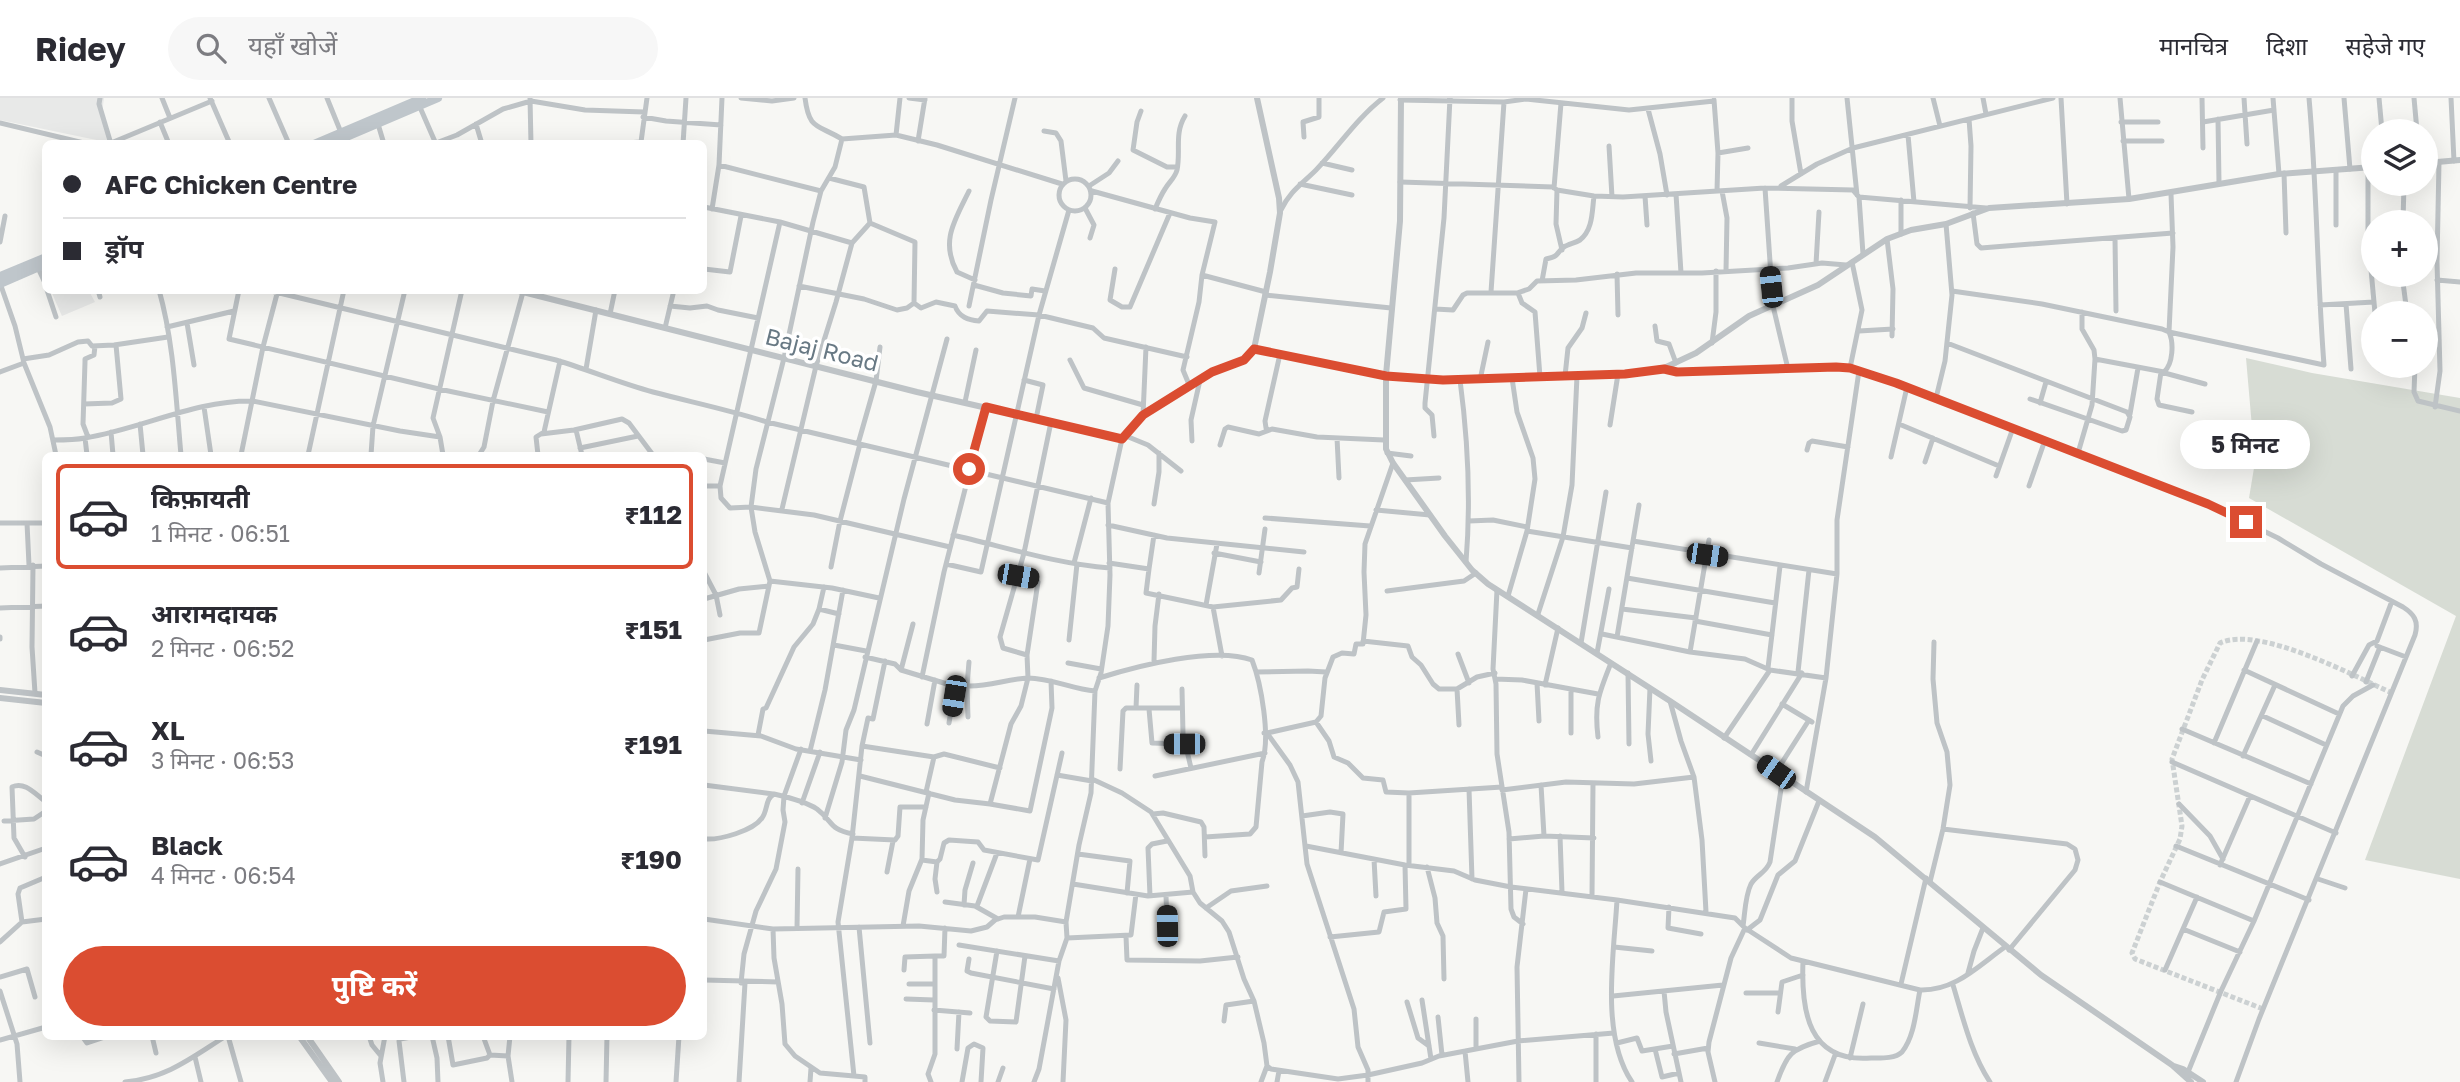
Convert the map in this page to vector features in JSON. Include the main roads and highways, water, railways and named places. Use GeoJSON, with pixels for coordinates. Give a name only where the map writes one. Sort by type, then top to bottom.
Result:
{"type":"FeatureCollection","features":[{"type":"Feature","properties":{"kind":"main road"},"geometry":{"type":"LineString","coordinates":[[335,140],[419,101],[438,98]]}},
{"type":"Feature","properties":{"kind":"main road"},"geometry":{"type":"LineString","coordinates":[[326,140],[378,124],[419,101]]}},
{"type":"Feature","properties":{"kind":"main road"},"geometry":{"type":"LineString","coordinates":[[0,276],[42,259]]}},
{"type":"Feature","properties":{"kind":"main road"},"geometry":{"type":"LineString","coordinates":[[0,284],[42,266]]}},
{"type":"Feature","properties":{"kind":"tunnel"},"geometry":{"type":"LineString","coordinates":[[2263,1009],[2135,959],[2132,953],[2180,839],[2182,826],[2172,759],[2202,680],[2220,643],[2237,639],[2282,646],[2392,693]]}}]}
